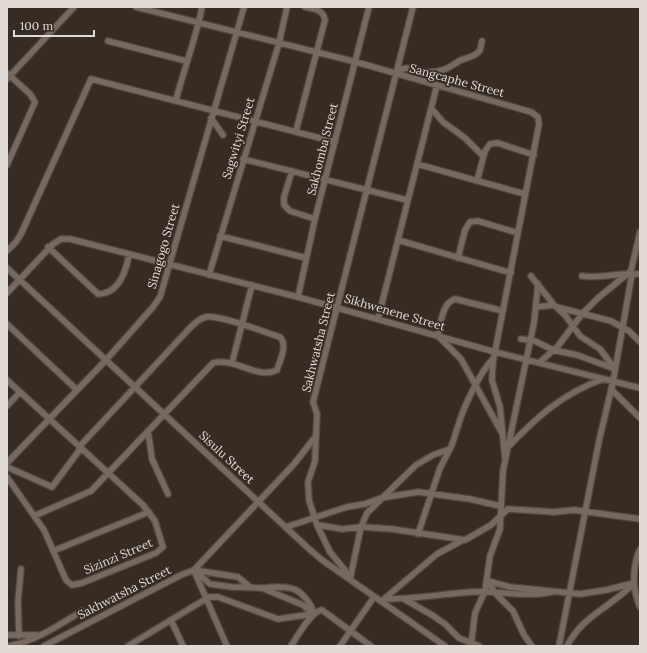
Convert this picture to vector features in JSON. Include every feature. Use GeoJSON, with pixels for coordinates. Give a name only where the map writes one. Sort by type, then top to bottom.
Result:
{"type":"FeatureCollection","features":[{"type":"Feature","properties":{"kind":"street"},"geometry":{"type":"LineString","coordinates":[[7,165],[35,102],[30,94],[8,76],[74,7]]}},
{"type":"Feature","properties":{"kind":"street","name":"Sangcaphe Street"},"geometry":{"type":"LineString","coordinates":[[136,7],[279,43],[316,54],[356,62],[397,73],[535,115],[539,124],[534,155],[525,194],[495,352],[492,380],[500,407],[505,458]]}},
{"type":"Feature","properties":{"kind":"street"},"geometry":{"type":"LineString","coordinates":[[176,100],[186,61],[199,23],[202,7]]}},
{"type":"Feature","properties":{"kind":"street","name":"Sinagogo Street"},"geometry":{"type":"LineString","coordinates":[[7,463],[106,360],[157,303],[244,7]]}},
{"type":"Feature","properties":{"kind":"street","name":"Sagwityi Street"},"geometry":{"type":"LineString","coordinates":[[209,275],[254,120],[279,43],[287,7]]}},
{"type":"Feature","properties":{"kind":"street"},"geometry":{"type":"LineString","coordinates":[[296,131],[316,54],[324,16],[319,10],[305,7]]}},
{"type":"Feature","properties":{"kind":"street","name":"Sakhomba Street"},"geometry":{"type":"LineString","coordinates":[[298,297],[315,219],[369,7]]}},
{"type":"Feature","properties":{"kind":"street","name":"Sakhwatsha Street"},"geometry":{"type":"LineString","coordinates":[[44,646],[181,575],[194,570],[294,464],[316,436],[317,414],[313,402],[413,7]]}},
{"type":"Feature","properties":{"kind":"street"},"geometry":{"type":"LineString","coordinates":[[108,41],[186,61]]}},
{"type":"Feature","properties":{"kind":"street"},"geometry":{"type":"LineString","coordinates":[[397,73],[402,68],[428,73],[447,70],[461,60],[480,50],[482,41]]}},
{"type":"Feature","properties":{"kind":"street"},"geometry":{"type":"LineString","coordinates":[[7,252],[19,239],[91,79],[335,142]]}},
{"type":"Feature","properties":{"kind":"street"},"geometry":{"type":"LineString","coordinates":[[378,319],[437,86]]}},
{"type":"Feature","properties":{"kind":"street"},"geometry":{"type":"LineString","coordinates":[[431,108],[443,122],[465,138],[483,156]]}},
{"type":"Feature","properties":{"kind":"street"},"geometry":{"type":"LineString","coordinates":[[211,118],[224,135]]}},
{"type":"Feature","properties":{"kind":"street"},"geometry":{"type":"LineString","coordinates":[[478,180],[483,156],[487,147],[494,143],[534,155]]}},
{"type":"Feature","properties":{"kind":"street"},"geometry":{"type":"LineString","coordinates":[[243,159],[407,200]]}},
{"type":"Feature","properties":{"kind":"street"},"geometry":{"type":"LineString","coordinates":[[417,164],[525,194]]}},
{"type":"Feature","properties":{"kind":"street"},"geometry":{"type":"LineString","coordinates":[[292,171],[284,197],[284,205],[290,211],[315,219]]}},
{"type":"Feature","properties":{"kind":"street"},"geometry":{"type":"LineString","coordinates":[[458,258],[465,230],[470,222],[478,221],[518,233]]}},
{"type":"Feature","properties":{"kind":"street"},"geometry":{"type":"LineString","coordinates":[[560,646],[613,382],[630,274],[634,267],[640,232]]}},
{"type":"Feature","properties":{"kind":"street"},"geometry":{"type":"LineString","coordinates":[[220,236],[306,258]]}},
{"type":"Feature","properties":{"kind":"street","name":"Sikhwenene Street"},"geometry":{"type":"LineString","coordinates":[[20,280],[48,247],[57,241],[65,239],[252,285],[525,360],[640,388]]}},
{"type":"Feature","properties":{"kind":"street"},"geometry":{"type":"LineString","coordinates":[[398,240],[511,273]]}},
{"type":"Feature","properties":{"kind":"street"},"geometry":{"type":"LineString","coordinates":[[48,247],[98,294],[104,294],[114,288],[122,278],[129,254]]}},
{"type":"Feature","properties":{"kind":"street","name":"Sisulu Street"},"geometry":{"type":"LineString","coordinates":[[7,268],[322,560],[445,646]]}},
{"type":"Feature","properties":{"kind":"street"},"geometry":{"type":"LineString","coordinates":[[539,363],[553,350],[572,326],[598,298],[630,274]]}},
{"type":"Feature","properties":{"kind":"street"},"geometry":{"type":"LineString","coordinates":[[582,276],[593,277],[640,274]]}},
{"type":"Feature","properties":{"kind":"street"},"geometry":{"type":"LineString","coordinates":[[531,276],[555,306],[565,315],[580,336],[600,349],[615,369]]}},
{"type":"Feature","properties":{"kind":"street"},"geometry":{"type":"LineString","coordinates":[[7,293],[20,280]]}},
{"type":"Feature","properties":{"kind":"street"},"geometry":{"type":"LineString","coordinates":[[471,645],[475,613],[488,581],[490,556],[500,529],[499,516],[505,458],[509,446],[530,340],[538,284]]}},
{"type":"Feature","properties":{"kind":"street"},"geometry":{"type":"LineString","coordinates":[[232,363],[252,285]]}},
{"type":"Feature","properties":{"kind":"street"},"geometry":{"type":"LineString","coordinates":[[503,311],[455,299],[450,300],[446,305],[438,336],[461,360],[504,436]]}},
{"type":"Feature","properties":{"kind":"street"},"geometry":{"type":"LineString","coordinates":[[536,306],[555,306],[611,321],[629,330],[640,342]]}},
{"type":"Feature","properties":{"kind":"street"},"geometry":{"type":"LineString","coordinates":[[7,467],[52,487],[80,447],[192,326],[201,319],[210,317],[242,324],[280,337],[283,341],[282,354],[277,370],[274,372],[264,373],[232,363],[218,361],[209,366],[109,474],[86,495],[34,516]]}},
{"type":"Feature","properties":{"kind":"street"},"geometry":{"type":"LineString","coordinates":[[7,324],[77,390]]}},
{"type":"Feature","properties":{"kind":"street"},"geometry":{"type":"LineString","coordinates":[[521,339],[530,340],[553,350],[577,355],[615,369]]}},
{"type":"Feature","properties":{"kind":"street"},"geometry":{"type":"LineString","coordinates":[[418,534],[440,468],[455,440],[463,412],[485,369],[494,359]]}},
{"type":"Feature","properties":{"kind":"street"},"geometry":{"type":"LineString","coordinates":[[509,446],[550,406],[572,393],[603,379]]}},
{"type":"Feature","properties":{"kind":"street","name":"Sizinzi Street"},"geometry":{"type":"LineString","coordinates":[[7,380],[149,512],[155,521],[163,544],[162,549],[156,553],[77,585],[72,585],[66,580],[53,551],[34,516],[7,477]]}},
{"type":"Feature","properties":{"kind":"street"},"geometry":{"type":"LineString","coordinates":[[611,390],[640,418]]}},
{"type":"Feature","properties":{"kind":"street"},"geometry":{"type":"LineString","coordinates":[[7,406],[20,392]]}},
{"type":"Feature","properties":{"kind":"street"},"geometry":{"type":"LineString","coordinates":[[148,431],[152,459],[168,494]]}},
{"type":"Feature","properties":{"kind":"street"},"geometry":{"type":"LineString","coordinates":[[316,436],[315,461],[308,482],[309,500],[317,525],[330,552],[345,570],[350,579]]}},
{"type":"Feature","properties":{"kind":"street"},"geometry":{"type":"LineString","coordinates":[[350,579],[361,527],[367,512],[406,473],[422,460],[450,449]]}},
{"type":"Feature","properties":{"kind":"street"},"geometry":{"type":"LineString","coordinates":[[286,527],[334,510],[365,504],[381,498],[418,492],[432,493],[500,506]]}},
{"type":"Feature","properties":{"kind":"street"},"geometry":{"type":"LineString","coordinates":[[385,599],[432,557],[491,525],[508,509],[554,512],[574,510],[640,519]]}},
{"type":"Feature","properties":{"kind":"street"},"geometry":{"type":"LineString","coordinates":[[53,551],[149,512]]}},
{"type":"Feature","properties":{"kind":"street"},"geometry":{"type":"LineString","coordinates":[[317,525],[342,529],[361,527],[463,540]]}},
{"type":"Feature","properties":{"kind":"street"},"geometry":{"type":"LineString","coordinates":[[640,549],[635,562],[633,583],[636,599],[640,607]]}},
{"type":"Feature","properties":{"kind":"street"},"geometry":{"type":"LineString","coordinates":[[19,636],[18,601],[21,569]]}},
{"type":"Feature","properties":{"kind":"street"},"geometry":{"type":"LineString","coordinates":[[194,570],[238,577],[250,587]]}},
{"type":"Feature","properties":{"kind":"street"},"geometry":{"type":"LineString","coordinates":[[194,570],[210,584],[232,587],[293,589],[308,601],[312,607],[313,614],[291,646]]}},
{"type":"Feature","properties":{"kind":"street"},"geometry":{"type":"LineString","coordinates":[[194,570],[227,646]]}},
{"type":"Feature","properties":{"kind":"street"},"geometry":{"type":"LineString","coordinates":[[488,581],[497,585],[571,593],[592,593],[633,583]]}},
{"type":"Feature","properties":{"kind":"street"},"geometry":{"type":"LineString","coordinates":[[488,581],[496,594],[513,611],[524,635],[532,646]]}},
{"type":"Feature","properties":{"kind":"street"},"geometry":{"type":"LineString","coordinates":[[567,646],[582,624],[625,592],[633,583]]}},
{"type":"Feature","properties":{"kind":"street"},"geometry":{"type":"LineString","coordinates":[[262,588],[303,605],[313,614]]}},
{"type":"Feature","properties":{"kind":"street"},"geometry":{"type":"LineString","coordinates":[[340,646],[376,598],[404,599],[471,592],[496,594],[543,594],[552,592]]}},
{"type":"Feature","properties":{"kind":"street"},"geometry":{"type":"LineString","coordinates":[[128,646],[138,644],[208,596],[218,597],[278,619],[313,614],[322,610],[342,623],[350,631],[371,646]]}},
{"type":"Feature","properties":{"kind":"street"},"geometry":{"type":"LineString","coordinates":[[404,599],[432,615],[459,638],[471,645],[479,646]]}},
{"type":"Feature","properties":{"kind":"street"},"geometry":{"type":"LineString","coordinates":[[9,646],[22,644],[82,611]]}},
{"type":"Feature","properties":{"kind":"street"},"geometry":{"type":"LineString","coordinates":[[171,620],[183,646]]}},
{"type":"Feature","properties":{"kind":"street"},"geometry":{"type":"LineString","coordinates":[[7,635],[40,635]]}}]}
